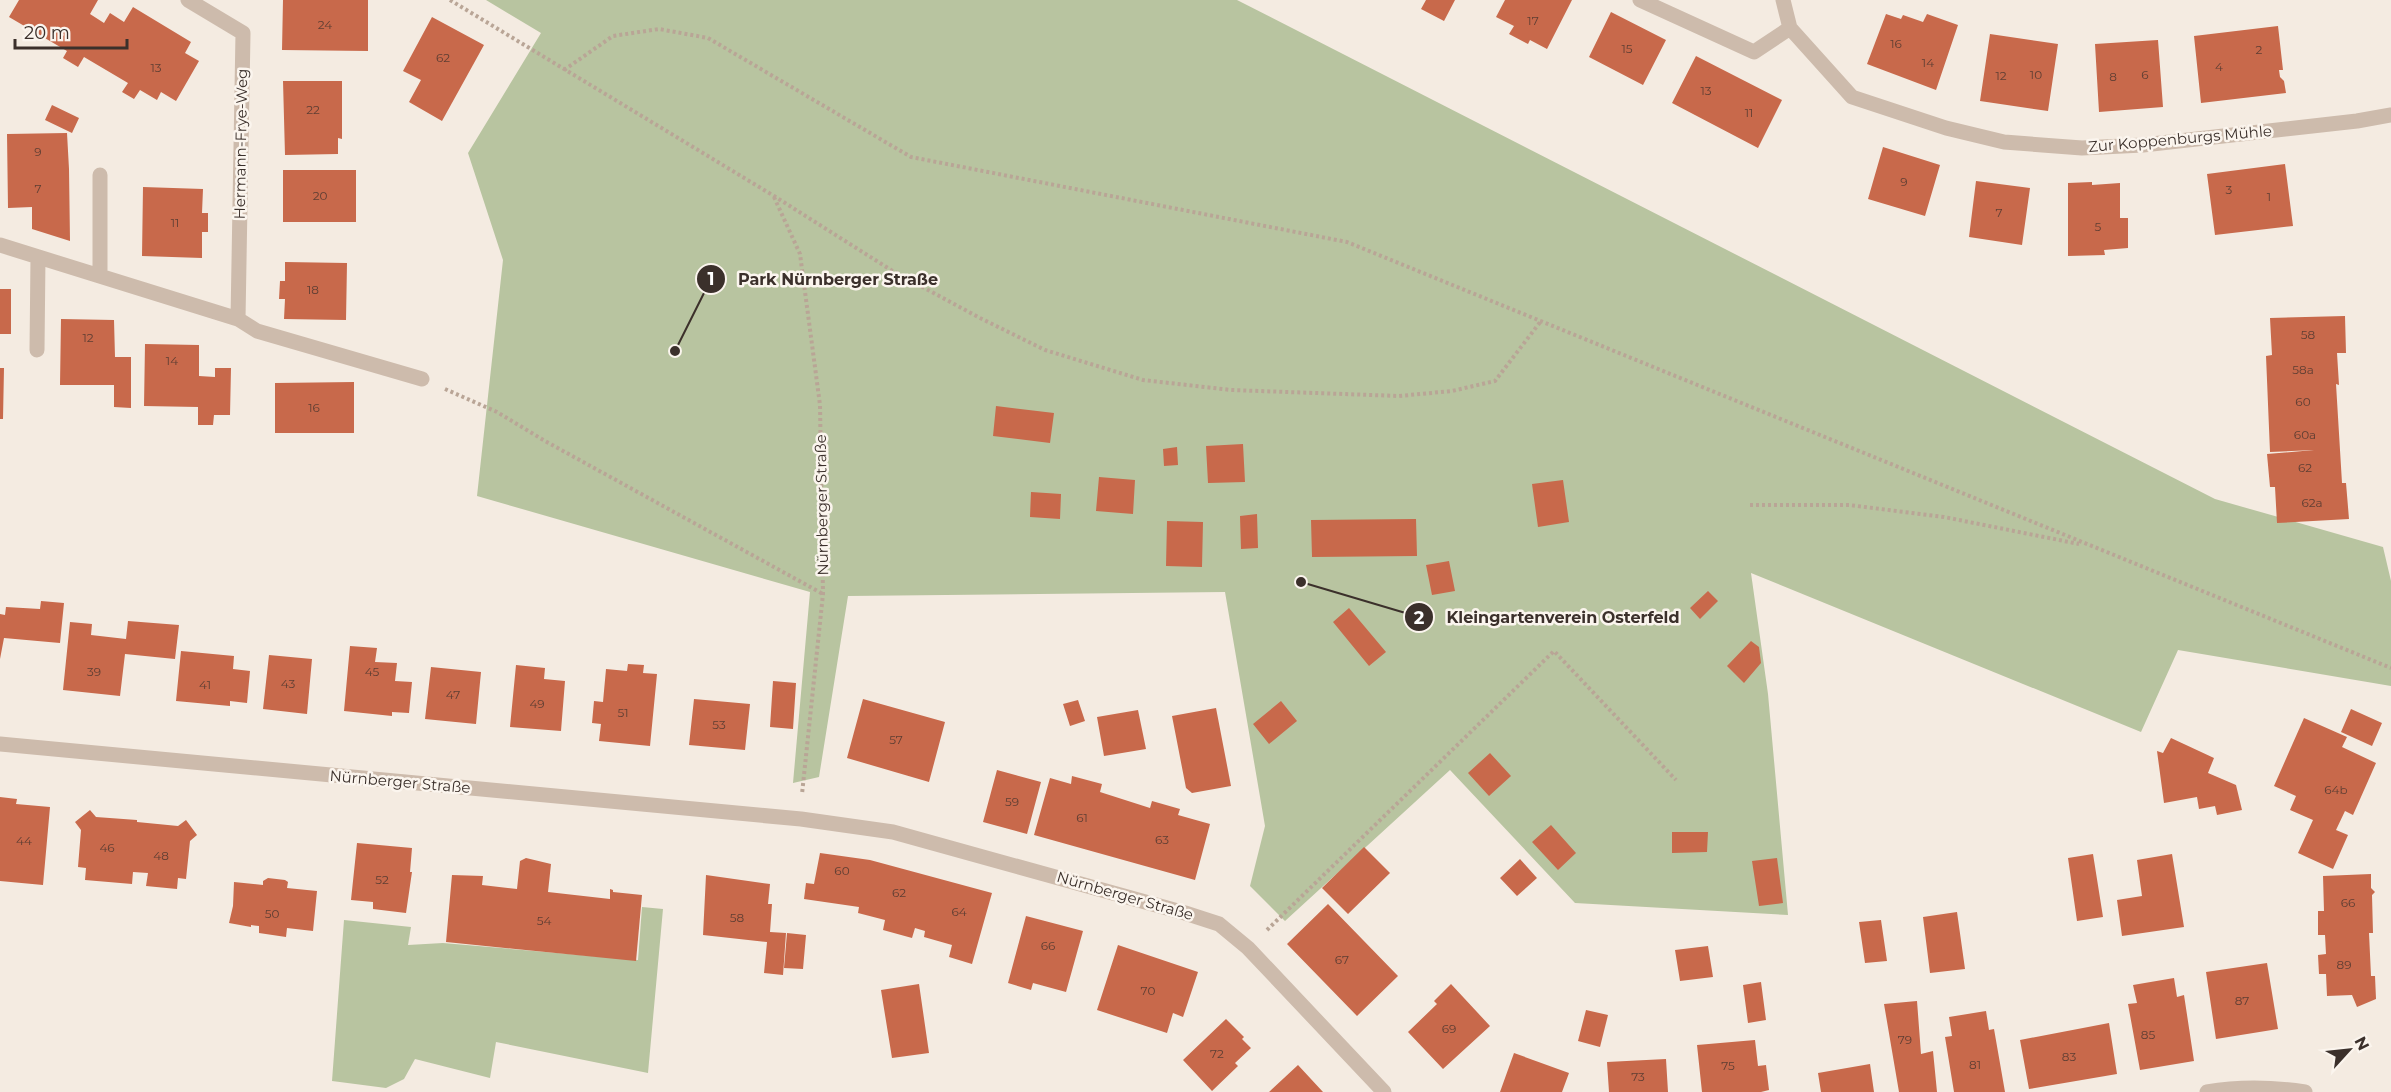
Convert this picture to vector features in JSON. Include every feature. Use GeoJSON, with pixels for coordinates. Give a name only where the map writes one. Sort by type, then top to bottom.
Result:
{"type":"FeatureCollection","features":[{"type":"Feature","properties":{"kind":"street","name":"Hermann-Frye-Weg"},"geometry":{"type":"LineString","coordinates":[[188,0],[243,33],[238,319]]}},
{"type":"Feature","properties":{"kind":"street"},"geometry":{"type":"LineString","coordinates":[[1640,0],[1754,52],[1790,28]]}},
{"type":"Feature","properties":{"kind":"street","name":"Zur Koppenburgs Mühle"},"geometry":{"type":"LineString","coordinates":[[1783,0],[1790,28],[1852,97],[1913,119],[2004,142],[2082,148],[2143,145],[2357,121],[2391,115]]}},
{"type":"Feature","properties":{"kind":"street"},"geometry":{"type":"LineString","coordinates":[[100,175],[100,275]]}},
{"type":"Feature","properties":{"kind":"street"},"geometry":{"type":"LineString","coordinates":[[0,245],[238,319],[257,331],[422,379]]}},
{"type":"Feature","properties":{"kind":"street"},"geometry":{"type":"LineString","coordinates":[[37,350],[38,257]]}},
{"type":"Feature","properties":{"kind":"street","name":"Nürnberger Straße"},"geometry":{"type":"LineString","coordinates":[[0,744],[801,819],[893,832],[1173,909],[1219,924],[1248,948],[1384,1092]]}},
{"type":"Feature","properties":{"kind":"street"},"geometry":{"type":"LineString","coordinates":[[2207,1092],[2231,1088],[2274,1087],[2306,1092]]}},
{"type":"Feature","properties":{"kind":"path"},"geometry":{"type":"LineString","coordinates":[[450,0],[774,196],[891,270],[1045,350],[1143,380],[1231,390],[1399,396],[1452,391],[1496,381],[1541,321]]}},
{"type":"Feature","properties":{"kind":"path"},"geometry":{"type":"LineString","coordinates":[[564,69],[613,36],[659,29],[708,38],[911,157],[1347,242],[2391,668]]}},
{"type":"Feature","properties":{"kind":"path","name":"Nürnberger Straße"},"geometry":{"type":"LineString","coordinates":[[774,196],[800,254],[820,405],[823,594],[801,819]]}},
{"type":"Feature","properties":{"kind":"path"},"geometry":{"type":"LineString","coordinates":[[422,379],[497,412],[545,441],[823,594]]}},
{"type":"Feature","properties":{"kind":"path"},"geometry":{"type":"LineString","coordinates":[[1750,505],[1849,505],[1944,517],[2089,546]]}},
{"type":"Feature","properties":{"kind":"path"},"geometry":{"type":"LineString","coordinates":[[1248,948],[1554,651],[1676,780]]}},
{"type":"Feature","properties":{"kind":"green space"},"geometry":{"type":"Polygon","coordinates":[[[486,0],[1237,0],[2215,499],[2383,547],[2391,581],[2391,686],[2178,650],[2141,732],[1751,573],[1768,694],[1788,915],[1575,903],[1450,770],[1285,921],[1250,886],[1265,826],[1225,592],[848,596],[819,777],[793,783],[810,592],[477,496],[503,260],[468,153],[541,33],[486,0]]]}},
{"type":"Feature","properties":{"kind":"green space"},"geometry":{"type":"Polygon","coordinates":[[[642,907],[663,909],[648,1073],[496,1042],[490,1078],[415,1059],[404,1079],[386,1088],[332,1081],[344,920],[411,927],[408,945],[443,943],[638,960],[642,907]]]}},
{"type":"Feature","properties":{"kind":"building"},"geometry":{"type":"Polygon","coordinates":[[[19,0],[98,0],[90,14],[104,23],[110,13],[124,22],[133,7],[191,42],[185,53],[199,61],[176,101],[161,92],[157,100],[140,90],[134,99],[122,92],[128,83],[84,57],[78,67],[63,58],[67,51],[9,17],[19,0]]]}},
{"type":"Feature","properties":{"kind":"building"},"geometry":{"type":"Polygon","coordinates":[[[283,0],[368,0],[368,51],[282,50],[283,0]]]}},
{"type":"Feature","properties":{"kind":"building"},"geometry":{"type":"Polygon","coordinates":[[[1426,0],[1455,0],[1444,21],[1421,9],[1426,0]]]}},
{"type":"Feature","properties":{"kind":"building"},"geometry":{"type":"Polygon","coordinates":[[[1505,0],[1572,0],[1547,49],[1530,40],[1528,44],[1509,34],[1514,26],[1496,17],[1505,0]]]}},
{"type":"Feature","properties":{"kind":"building"},"geometry":{"type":"Polygon","coordinates":[[[1611,12],[1666,40],[1643,85],[1589,57],[1611,12]]]}},
{"type":"Feature","properties":{"kind":"building"},"geometry":{"type":"Polygon","coordinates":[[[1886,14],[1901,19],[1903,15],[1923,22],[1927,14],[1958,25],[1936,90],[1867,64],[1886,14]]]}},
{"type":"Feature","properties":{"kind":"building"},"geometry":{"type":"Polygon","coordinates":[[[432,17],[484,45],[442,121],[409,102],[421,80],[403,71],[432,17]]]}},
{"type":"Feature","properties":{"kind":"building"},"geometry":{"type":"Polygon","coordinates":[[[2278,26],[2283,70],[2279,70],[2286,93],[2201,103],[2194,36],[2278,26]]]}},
{"type":"Feature","properties":{"kind":"building"},"geometry":{"type":"Polygon","coordinates":[[[1990,34],[2058,44],[2048,111],[1980,101],[1990,34]]]}},
{"type":"Feature","properties":{"kind":"building"},"geometry":{"type":"Polygon","coordinates":[[[2158,40],[2163,107],[2099,112],[2095,44],[2158,40]]]}},
{"type":"Feature","properties":{"kind":"building"},"geometry":{"type":"Polygon","coordinates":[[[1696,56],[1782,100],[1758,148],[1672,103],[1696,56]]]}},
{"type":"Feature","properties":{"kind":"building"},"geometry":{"type":"Polygon","coordinates":[[[283,81],[342,81],[342,139],[338,138],[338,154],[285,155],[283,81]]]}},
{"type":"Feature","properties":{"kind":"building"},"geometry":{"type":"Polygon","coordinates":[[[52,105],[79,118],[72,133],[45,120],[52,105]]]}},
{"type":"Feature","properties":{"kind":"building"},"geometry":{"type":"Polygon","coordinates":[[[67,133],[70,241],[32,229],[32,207],[8,208],[7,134],[67,133]]]}},
{"type":"Feature","properties":{"kind":"building"},"geometry":{"type":"Polygon","coordinates":[[[1883,147],[1940,165],[1925,216],[1868,199],[1883,147]]]}},
{"type":"Feature","properties":{"kind":"building"},"geometry":{"type":"Polygon","coordinates":[[[2285,164],[2293,226],[2215,235],[2207,174],[2285,164]]]}},
{"type":"Feature","properties":{"kind":"building"},"geometry":{"type":"Polygon","coordinates":[[[283,170],[356,170],[356,222],[283,222],[283,170]]]}},
{"type":"Feature","properties":{"kind":"building"},"geometry":{"type":"Polygon","coordinates":[[[1976,181],[2030,188],[2022,245],[1969,237],[1976,181]]]}},
{"type":"Feature","properties":{"kind":"building"},"geometry":{"type":"Polygon","coordinates":[[[2092,182],[2092,185],[2120,183],[2120,218],[2128,218],[2128,248],[2104,250],[2105,255],[2068,256],[2068,183],[2092,182]]]}},
{"type":"Feature","properties":{"kind":"building"},"geometry":{"type":"Polygon","coordinates":[[[143,187],[203,189],[202,213],[208,213],[208,232],[202,232],[202,258],[142,256],[143,187]]]}},
{"type":"Feature","properties":{"kind":"building"},"geometry":{"type":"Polygon","coordinates":[[[285,262],[347,263],[346,320],[284,319],[285,299],[279,299],[280,281],[285,281],[285,262]]]}},
{"type":"Feature","properties":{"kind":"building"},"geometry":{"type":"Polygon","coordinates":[[[0,289],[11,289],[11,334],[0,334],[0,289]]]}},
{"type":"Feature","properties":{"kind":"building"},"geometry":{"type":"Polygon","coordinates":[[[2345,316],[2346,353],[2337,353],[2339,385],[2336,384],[2342,483],[2346,483],[2349,519],[2277,523],[2275,487],[2270,487],[2267,454],[2314,450],[2270,452],[2266,356],[2272,355],[2270,318],[2345,316]]]}},
{"type":"Feature","properties":{"kind":"building"},"geometry":{"type":"Polygon","coordinates":[[[61,319],[114,320],[115,357],[131,357],[131,408],[114,407],[114,385],[60,385],[61,319]]]}},
{"type":"Feature","properties":{"kind":"building"},"geometry":{"type":"Polygon","coordinates":[[[145,344],[199,345],[199,376],[215,377],[215,368],[231,368],[230,415],[214,415],[213,425],[198,425],[198,407],[144,406],[145,344]]]}},
{"type":"Feature","properties":{"kind":"building"},"geometry":{"type":"Polygon","coordinates":[[[0,368],[4,368],[3,419],[0,419],[0,368]]]}},
{"type":"Feature","properties":{"kind":"building"},"geometry":{"type":"Polygon","coordinates":[[[354,382],[354,433],[275,433],[275,383],[354,382]]]}},
{"type":"Feature","properties":{"kind":"building"},"geometry":{"type":"Polygon","coordinates":[[[996,406],[1054,413],[1050,443],[993,436],[996,406]]]}},
{"type":"Feature","properties":{"kind":"building"},"geometry":{"type":"Polygon","coordinates":[[[1243,444],[1245,482],[1208,483],[1206,446],[1243,444]]]}},
{"type":"Feature","properties":{"kind":"building"},"geometry":{"type":"Polygon","coordinates":[[[1177,447],[1178,465],[1164,466],[1163,449],[1177,447]]]}},
{"type":"Feature","properties":{"kind":"building"},"geometry":{"type":"Polygon","coordinates":[[[1099,477],[1135,480],[1133,514],[1096,511],[1099,477]]]}},
{"type":"Feature","properties":{"kind":"building"},"geometry":{"type":"Polygon","coordinates":[[[1563,480],[1569,522],[1538,527],[1532,484],[1563,480]]]}},
{"type":"Feature","properties":{"kind":"building"},"geometry":{"type":"Polygon","coordinates":[[[1031,492],[1061,494],[1060,519],[1030,517],[1031,492]]]}},
{"type":"Feature","properties":{"kind":"building"},"geometry":{"type":"Polygon","coordinates":[[[1257,514],[1258,548],[1241,549],[1240,516],[1257,514]]]}},
{"type":"Feature","properties":{"kind":"building"},"geometry":{"type":"Polygon","coordinates":[[[1416,519],[1417,556],[1312,557],[1311,520],[1416,519]]]}},
{"type":"Feature","properties":{"kind":"building"},"geometry":{"type":"Polygon","coordinates":[[[1167,521],[1203,522],[1202,567],[1166,566],[1167,521]]]}},
{"type":"Feature","properties":{"kind":"building"},"geometry":{"type":"Polygon","coordinates":[[[1449,561],[1455,591],[1432,595],[1426,565],[1449,561]]]}},
{"type":"Feature","properties":{"kind":"building"},"geometry":{"type":"Polygon","coordinates":[[[1708,591],[1718,601],[1700,619],[1690,608],[1708,591]]]}},
{"type":"Feature","properties":{"kind":"building"},"geometry":{"type":"Polygon","coordinates":[[[41,601],[64,603],[60,643],[4,638],[0,659],[0,614],[5,615],[6,607],[40,609],[41,601]]]}},
{"type":"Feature","properties":{"kind":"building"},"geometry":{"type":"Polygon","coordinates":[[[1349,608],[1386,652],[1369,666],[1333,622],[1349,608]]]}},
{"type":"Feature","properties":{"kind":"building"},"geometry":{"type":"Polygon","coordinates":[[[128,621],[179,625],[175,659],[125,654],[120,696],[63,690],[70,622],[92,624],[91,635],[126,639],[128,621]]]}},
{"type":"Feature","properties":{"kind":"building"},"geometry":{"type":"Polygon","coordinates":[[[1751,641],[1759,647],[1761,663],[1744,683],[1727,666],[1751,641]]]}},
{"type":"Feature","properties":{"kind":"building"},"geometry":{"type":"Polygon","coordinates":[[[350,646],[377,648],[375,662],[397,663],[395,681],[412,682],[409,713],[392,712],[392,716],[344,711],[350,646]]]}},
{"type":"Feature","properties":{"kind":"building"},"geometry":{"type":"Polygon","coordinates":[[[181,651],[234,656],[233,669],[250,671],[247,703],[230,701],[230,706],[176,701],[181,651]]]}},
{"type":"Feature","properties":{"kind":"building"},"geometry":{"type":"Polygon","coordinates":[[[269,655],[312,659],[307,714],[263,709],[269,655]]]}},
{"type":"Feature","properties":{"kind":"building"},"geometry":{"type":"Polygon","coordinates":[[[628,664],[644,665],[643,673],[657,674],[650,746],[599,741],[601,724],[592,723],[594,701],[603,702],[606,669],[627,671],[628,664]]]}},
{"type":"Feature","properties":{"kind":"building"},"geometry":{"type":"Polygon","coordinates":[[[516,665],[545,668],[544,679],[565,681],[561,731],[510,727],[516,665]]]}},
{"type":"Feature","properties":{"kind":"building"},"geometry":{"type":"Polygon","coordinates":[[[431,667],[481,672],[476,724],[425,719],[431,667]]]}},
{"type":"Feature","properties":{"kind":"building"},"geometry":{"type":"Polygon","coordinates":[[[773,681],[796,683],[793,729],[770,727],[773,681]]]}},
{"type":"Feature","properties":{"kind":"building"},"geometry":{"type":"Polygon","coordinates":[[[694,699],[750,704],[745,750],[689,745],[694,699]]]}},
{"type":"Feature","properties":{"kind":"building"},"geometry":{"type":"Polygon","coordinates":[[[863,699],[945,722],[929,782],[847,758],[863,699]]]}},
{"type":"Feature","properties":{"kind":"building"},"geometry":{"type":"Polygon","coordinates":[[[1078,700],[1085,721],[1070,726],[1063,704],[1078,700]]]}},
{"type":"Feature","properties":{"kind":"building"},"geometry":{"type":"Polygon","coordinates":[[[1281,701],[1297,721],[1269,744],[1253,724],[1281,701]]]}},
{"type":"Feature","properties":{"kind":"building"},"geometry":{"type":"Polygon","coordinates":[[[1216,708],[1231,786],[1192,793],[1186,788],[1172,716],[1216,708]]]}},
{"type":"Feature","properties":{"kind":"building"},"geometry":{"type":"Polygon","coordinates":[[[2351,709],[2382,723],[2372,746],[2341,732],[2351,709]]]}},
{"type":"Feature","properties":{"kind":"building"},"geometry":{"type":"Polygon","coordinates":[[[1138,710],[1146,749],[1104,756],[1097,717],[1138,710]]]}},
{"type":"Feature","properties":{"kind":"building"},"geometry":{"type":"Polygon","coordinates":[[[2304,718],[2347,737],[2342,747],[2376,763],[2353,815],[2345,811],[2336,830],[2348,835],[2333,869],[2298,853],[2313,820],[2290,810],[2296,796],[2274,786],[2304,718]]]}},
{"type":"Feature","properties":{"kind":"building"},"geometry":{"type":"Polygon","coordinates":[[[2171,738],[2214,758],[2208,773],[2236,785],[2242,810],[2217,815],[2215,806],[2199,809],[2197,797],[2164,803],[2157,751],[2163,753],[2171,738]]]}},
{"type":"Feature","properties":{"kind":"building"},"geometry":{"type":"Polygon","coordinates":[[[1490,753],[1511,776],[1489,796],[1468,773],[1490,753]]]}},
{"type":"Feature","properties":{"kind":"building"},"geometry":{"type":"Polygon","coordinates":[[[997,770],[1041,782],[1027,834],[983,822],[997,770]]]}},
{"type":"Feature","properties":{"kind":"building"},"geometry":{"type":"Polygon","coordinates":[[[1072,776],[1102,784],[1100,792],[1150,808],[1152,801],[1180,809],[1178,815],[1210,824],[1195,880],[1034,835],[1050,778],[1071,784],[1072,776]]]}},
{"type":"Feature","properties":{"kind":"building"},"geometry":{"type":"Polygon","coordinates":[[[0,797],[17,799],[16,804],[50,807],[43,885],[0,881],[0,797]]]}},
{"type":"Feature","properties":{"kind":"building"},"geometry":{"type":"Polygon","coordinates":[[[90,810],[96,817],[137,820],[137,822],[178,826],[186,820],[197,835],[190,841],[186,879],[178,878],[177,889],[146,886],[148,873],[133,872],[132,884],[85,880],[86,868],[78,867],[81,830],[75,822],[90,810]]]}},
{"type":"Feature","properties":{"kind":"building"},"geometry":{"type":"Polygon","coordinates":[[[1551,825],[1576,853],[1558,870],[1532,842],[1551,825]]]}},
{"type":"Feature","properties":{"kind":"building"},"geometry":{"type":"Polygon","coordinates":[[[1672,832],[1708,832],[1707,852],[1672,853],[1672,832]]]}},
{"type":"Feature","properties":{"kind":"building"},"geometry":{"type":"Polygon","coordinates":[[[357,843],[412,848],[410,872],[412,872],[406,913],[373,909],[373,902],[351,900],[357,843]]]}},
{"type":"Feature","properties":{"kind":"building"},"geometry":{"type":"Polygon","coordinates":[[[1364,847],[1390,873],[1348,914],[1322,888],[1364,847]]]}},
{"type":"Feature","properties":{"kind":"building"},"geometry":{"type":"Polygon","coordinates":[[[820,853],[870,860],[992,893],[972,964],[949,957],[952,945],[924,937],[925,931],[915,928],[912,938],[883,930],[885,920],[858,913],[859,907],[804,899],[806,883],[814,884],[820,853]]]}},
{"type":"Feature","properties":{"kind":"building"},"geometry":{"type":"Polygon","coordinates":[[[2093,854],[2103,917],[2077,921],[2068,858],[2093,854]]]}},
{"type":"Feature","properties":{"kind":"building"},"geometry":{"type":"Polygon","coordinates":[[[2172,854],[2184,927],[2122,936],[2117,900],[2142,896],[2137,860],[2172,854]]]}},
{"type":"Feature","properties":{"kind":"building"},"geometry":{"type":"Polygon","coordinates":[[[526,858],[551,864],[548,892],[610,899],[610,889],[613,892],[642,895],[636,961],[446,942],[452,875],[483,876],[482,885],[517,889],[520,861],[526,858]]]}},
{"type":"Feature","properties":{"kind":"building"},"geometry":{"type":"Polygon","coordinates":[[[1777,858],[1783,903],[1759,906],[1752,861],[1777,858]]]}},
{"type":"Feature","properties":{"kind":"building"},"geometry":{"type":"Polygon","coordinates":[[[1520,859],[1537,878],[1517,896],[1500,878],[1520,859]]]}},
{"type":"Feature","properties":{"kind":"building"},"geometry":{"type":"Polygon","coordinates":[[[2371,874],[2371,888],[2375,892],[2372,895],[2373,933],[2369,933],[2371,976],[2375,976],[2376,999],[2357,1007],[2352,995],[2327,996],[2326,974],[2319,974],[2318,955],[2326,954],[2325,935],[2318,935],[2318,911],[2324,911],[2323,876],[2371,874]]]}},
{"type":"Feature","properties":{"kind":"building"},"geometry":{"type":"Polygon","coordinates":[[[706,875],[770,884],[768,904],[772,904],[770,932],[786,933],[783,975],[764,973],[767,942],[703,935],[706,875]]]}},
{"type":"Feature","properties":{"kind":"building"},"geometry":{"type":"Polygon","coordinates":[[[268,878],[285,880],[288,882],[287,888],[317,891],[313,931],[287,928],[286,937],[259,933],[259,926],[229,923],[233,906],[234,882],[263,885],[263,881],[268,878]]]}},
{"type":"Feature","properties":{"kind":"building"},"geometry":{"type":"Polygon","coordinates":[[[1328,904],[1398,976],[1357,1016],[1287,944],[1328,904]]]}},
{"type":"Feature","properties":{"kind":"building"},"geometry":{"type":"Polygon","coordinates":[[[1957,912],[1965,969],[1930,973],[1923,917],[1957,912]]]}},
{"type":"Feature","properties":{"kind":"building"},"geometry":{"type":"Polygon","coordinates":[[[1026,916],[1083,931],[1066,992],[1033,983],[1031,990],[1008,983],[1026,916]]]}},
{"type":"Feature","properties":{"kind":"building"},"geometry":{"type":"Polygon","coordinates":[[[1881,920],[1887,961],[1865,963],[1859,922],[1881,920]]]}},
{"type":"Feature","properties":{"kind":"building"},"geometry":{"type":"Polygon","coordinates":[[[787,933],[806,935],[803,969],[784,968],[787,933]]]}},
{"type":"Feature","properties":{"kind":"building"},"geometry":{"type":"Polygon","coordinates":[[[1118,945],[1198,972],[1183,1017],[1173,1013],[1167,1033],[1097,1010],[1118,945]]]}},
{"type":"Feature","properties":{"kind":"building"},"geometry":{"type":"Polygon","coordinates":[[[1708,946],[1713,977],[1680,981],[1675,950],[1708,946]]]}},
{"type":"Feature","properties":{"kind":"building"},"geometry":{"type":"Polygon","coordinates":[[[2267,963],[2278,1029],[2216,1039],[2206,972],[2267,963]]]}},
{"type":"Feature","properties":{"kind":"building"},"geometry":{"type":"Polygon","coordinates":[[[2174,978],[2177,997],[2184,995],[2194,1061],[2140,1070],[2128,1004],[2137,1003],[2133,985],[2174,978]]]}},
{"type":"Feature","properties":{"kind":"building"},"geometry":{"type":"Polygon","coordinates":[[[1761,982],[1766,1020],[1748,1023],[1743,985],[1761,982]]]}},
{"type":"Feature","properties":{"kind":"building"},"geometry":{"type":"Polygon","coordinates":[[[919,984],[929,1053],[892,1058],[881,990],[919,984]]]}},
{"type":"Feature","properties":{"kind":"building"},"geometry":{"type":"Polygon","coordinates":[[[1451,984],[1490,1026],[1443,1069],[1408,1032],[1437,1004],[1434,1001],[1451,984]]]}},
{"type":"Feature","properties":{"kind":"building"},"geometry":{"type":"Polygon","coordinates":[[[1917,1001],[1921,1054],[1933,1051],[1937,1092],[1899,1092],[1884,1004],[1917,1001]]]}},
{"type":"Feature","properties":{"kind":"building"},"geometry":{"type":"Polygon","coordinates":[[[1586,1010],[1608,1015],[1600,1047],[1578,1041],[1586,1010]]]}},
{"type":"Feature","properties":{"kind":"building"},"geometry":{"type":"Polygon","coordinates":[[[1986,1011],[1989,1030],[1994,1029],[2005,1092],[1954,1092],[1945,1037],[1952,1036],[1949,1017],[1986,1011]]]}},
{"type":"Feature","properties":{"kind":"building"},"geometry":{"type":"Polygon","coordinates":[[[1226,1019],[1244,1037],[1242,1039],[1251,1048],[1235,1063],[1238,1066],[1212,1091],[1183,1060],[1226,1019]]]}},
{"type":"Feature","properties":{"kind":"building"},"geometry":{"type":"Polygon","coordinates":[[[2109,1023],[2117,1074],[2029,1089],[2020,1040],[2109,1023]]]}},
{"type":"Feature","properties":{"kind":"building"},"geometry":{"type":"Polygon","coordinates":[[[1755,1040],[1758,1066],[1766,1065],[1769,1090],[1702,1092],[1697,1045],[1755,1040]]]}},
{"type":"Feature","properties":{"kind":"building"},"geometry":{"type":"Polygon","coordinates":[[[1514,1053],[1569,1073],[1562,1092],[1500,1092],[1514,1053]]]}},
{"type":"Feature","properties":{"kind":"building"},"geometry":{"type":"Polygon","coordinates":[[[1666,1059],[1668,1092],[1609,1092],[1607,1062],[1666,1059]]]}},
{"type":"Feature","properties":{"kind":"building"},"geometry":{"type":"Polygon","coordinates":[[[1870,1064],[1874,1092],[1821,1092],[1818,1073],[1870,1064]]]}},
{"type":"Feature","properties":{"kind":"building"},"geometry":{"type":"Polygon","coordinates":[[[1298,1065],[1323,1092],[1269,1092],[1298,1065]]]}},
{"type":"Feature","properties":{"kind":"place","name":"Park Nürnberger Straße"},"geometry":{"type":"Point","coordinates":[675,351]}},
{"type":"Feature","properties":{"kind":"place","name":"Kleingartenverein Osterfeld"},"geometry":{"type":"Point","coordinates":[1301,582]}}]}
